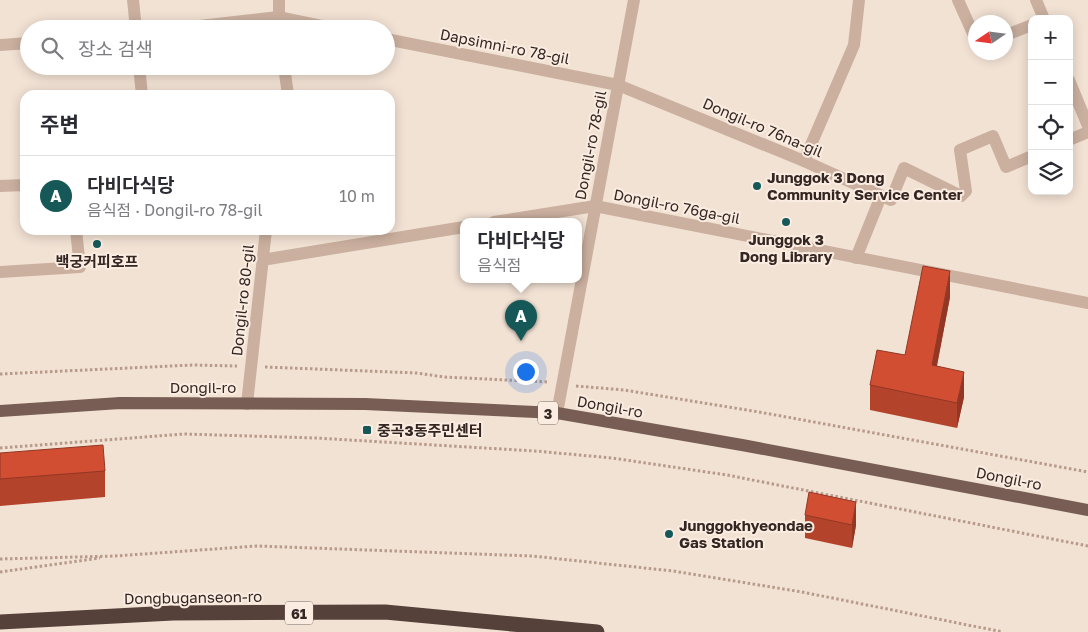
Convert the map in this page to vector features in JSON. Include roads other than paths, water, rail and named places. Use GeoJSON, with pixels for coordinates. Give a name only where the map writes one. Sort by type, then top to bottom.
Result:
{"type":"FeatureCollection","features":[{"type":"Feature","properties":{"kind":"highway","name":"Dongbuganseon-ro"},"geometry":{"type":"LineString","coordinates":[[0,622],[174,613],[385,612],[597,632]]}},
{"type":"Feature","properties":{"kind":"main road","name":"Dongil-ro"},"geometry":{"type":"LineString","coordinates":[[0,411],[120,403],[366,404],[557,413],[742,445],[1088,510]]}},
{"type":"Feature","properties":{"kind":"street"},"geometry":{"type":"LineString","coordinates":[[133,0],[135,20]]}},
{"type":"Feature","properties":{"kind":"street"},"geometry":{"type":"LineString","coordinates":[[279,0],[279,20]]}},
{"type":"Feature","properties":{"kind":"street","name":"Dongil-ro 78-gil"},"geometry":{"type":"LineString","coordinates":[[582,277],[634,0]]}},
{"type":"Feature","properties":{"kind":"street"},"geometry":{"type":"LineString","coordinates":[[804,161],[854,45],[859,0]]}},
{"type":"Feature","properties":{"kind":"street"},"geometry":{"type":"LineString","coordinates":[[958,0],[968,22]]}},
{"type":"Feature","properties":{"kind":"street"},"geometry":{"type":"LineString","coordinates":[[1036,0],[1042,15]]}},
{"type":"Feature","properties":{"kind":"street"},"geometry":{"type":"LineString","coordinates":[[1013,32],[1028,27]]}},
{"type":"Feature","properties":{"kind":"street","name":"Dapsimni-ro 78-gil"},"geometry":{"type":"LineString","coordinates":[[395,41],[618,85]]}},
{"type":"Feature","properties":{"kind":"street"},"geometry":{"type":"LineString","coordinates":[[0,45],[20,44]]}},
{"type":"Feature","properties":{"kind":"street"},"geometry":{"type":"LineString","coordinates":[[140,75],[141,90]]}},
{"type":"Feature","properties":{"kind":"street"},"geometry":{"type":"LineString","coordinates":[[285,75],[287,90]]}},
{"type":"Feature","properties":{"kind":"street","name":"Dongil-ro 76na-gil"},"geometry":{"type":"LineString","coordinates":[[618,85],[804,161],[881,196]]}},
{"type":"Feature","properties":{"kind":"street"},"geometry":{"type":"LineString","coordinates":[[1073,90],[1088,126]]}},
{"type":"Feature","properties":{"kind":"street"},"geometry":{"type":"LineString","coordinates":[[1073,138],[1088,132]]}},
{"type":"Feature","properties":{"kind":"street"},"geometry":{"type":"LineString","coordinates":[[856,258],[881,196],[891,200],[904,168],[960,196],[966,192],[960,150],[993,136],[1006,167],[1028,158]]}},
{"type":"Feature","properties":{"kind":"street"},"geometry":{"type":"LineString","coordinates":[[0,186],[20,185]]}},
{"type":"Feature","properties":{"kind":"street","name":"Dongil-ro 76ga-gil"},"geometry":{"type":"LineString","coordinates":[[519,218],[595,206],[1088,303]]}},
{"type":"Feature","properties":{"kind":"street"},"geometry":{"type":"LineString","coordinates":[[262,260],[460,228]]}},
{"type":"Feature","properties":{"kind":"street"},"geometry":{"type":"LineString","coordinates":[[0,272],[80,267],[77,235]]}},
{"type":"Feature","properties":{"kind":"street","name":"Dongil-ro 80-gil"},"geometry":{"type":"LineString","coordinates":[[247,404],[265,235]]}},
{"type":"Feature","properties":{"kind":"street","name":"Dongil-ro 78-gil"},"geometry":{"type":"LineString","coordinates":[[557,413],[581,283]]}},
{"type":"Feature","properties":{"kind":"place","name":"Junggok 3 Dong Community Service Center"},"geometry":{"type":"Point","coordinates":[757,186]}},
{"type":"Feature","properties":{"kind":"place","name":"Junggok 3 Dong Library"},"geometry":{"type":"Point","coordinates":[786,222]}},
{"type":"Feature","properties":{"kind":"place","name":"백궁커피호프"},"geometry":{"type":"Point","coordinates":[97,244]}},
{"type":"Feature","properties":{"kind":"place","name":"다비다식당"},"geometry":{"type":"Point","coordinates":[521,341]}},
{"type":"Feature","properties":{"kind":"place","name":"중곡3동주민센터"},"geometry":{"type":"Point","coordinates":[367,430]}},
{"type":"Feature","properties":{"kind":"place","name":"Junggokhyeondae Gas Station"},"geometry":{"type":"Point","coordinates":[669,534]}}]}
